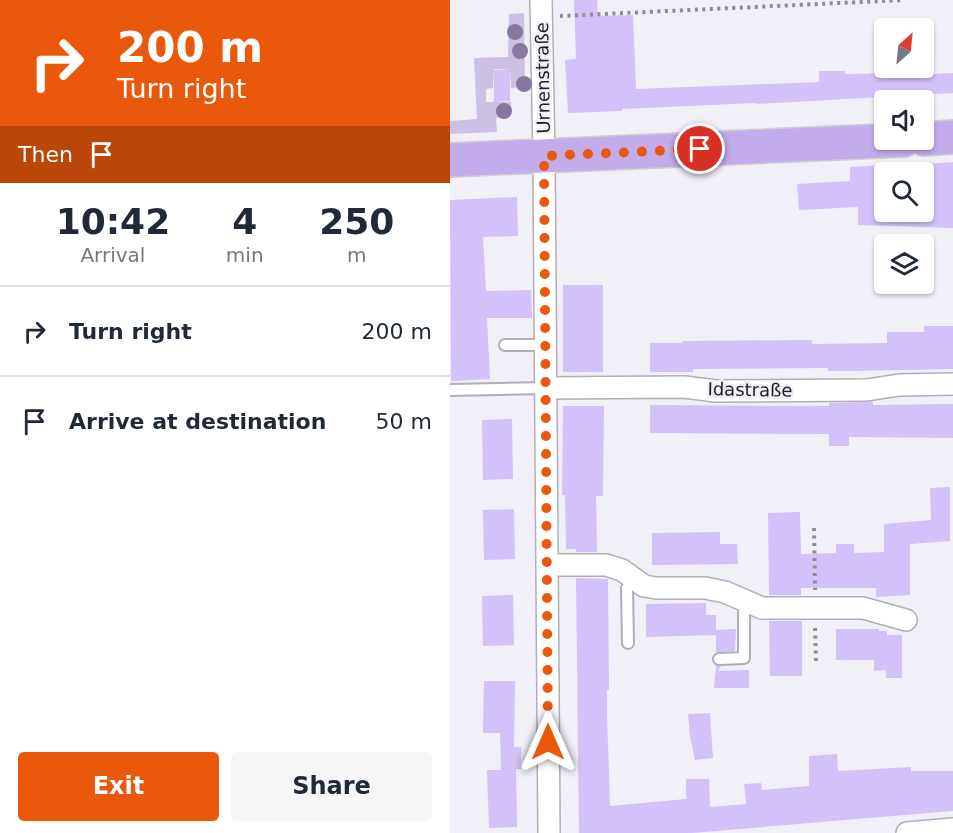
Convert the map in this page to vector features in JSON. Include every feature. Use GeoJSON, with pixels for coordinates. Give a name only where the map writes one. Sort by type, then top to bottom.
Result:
{"type":"FeatureCollection","features":[{"type":"Feature","properties":{"kind":"main road"},"geometry":{"type":"LineString","coordinates":[[934,138],[953,137]]}},
{"type":"Feature","properties":{"kind":"main road"},"geometry":{"type":"LineString","coordinates":[[450,160],[874,141]]}},
{"type":"Feature","properties":{"kind":"street","name":"Urnenstraße"},"geometry":{"type":"LineString","coordinates":[[541,8],[549,833]]}},
{"type":"Feature","properties":{"kind":"street","name":"Idastraße"},"geometry":{"type":"LineString","coordinates":[[546,388],[684,387],[716,392],[867,390],[899,385],[953,384]]}},
{"type":"Feature","properties":{"kind":"street"},"geometry":{"type":"LineString","coordinates":[[547,565],[606,565],[622,570],[644,586],[705,588],[725,592],[762,608],[863,608],[906,620]]}},
{"type":"Feature","properties":{"kind":"street"},"geometry":{"type":"LineString","coordinates":[[907,833],[953,829]]}},
{"type":"Feature","properties":{"kind":"lane"},"geometry":{"type":"LineString","coordinates":[[505,345],[546,345]]}},
{"type":"Feature","properties":{"kind":"lane"},"geometry":{"type":"LineString","coordinates":[[450,390],[546,388]]}},
{"type":"Feature","properties":{"kind":"lane"},"geometry":{"type":"LineString","coordinates":[[628,643],[627,588],[634,579]]}},
{"type":"Feature","properties":{"kind":"lane"},"geometry":{"type":"LineString","coordinates":[[718,659],[744,658],[744,601]]}},
{"type":"Feature","properties":{"kind":"path"},"geometry":{"type":"LineString","coordinates":[[541,8],[903,0]]}},
{"type":"Feature","properties":{"kind":"shaded area"},"geometry":{"type":"Polygon","coordinates":[[[524,13],[525,87],[511,88],[510,69],[494,69],[493,88],[486,89],[486,102],[511,102],[509,116],[496,118],[497,132],[450,134],[450,121],[477,119],[474,58],[508,57],[509,14],[524,13]]]}},
{"type":"Feature","properties":{"kind":"building"},"geometry":{"type":"Polygon","coordinates":[[[574,0],[597,0],[598,16],[633,15],[636,89],[819,82],[819,71],[845,71],[845,74],[874,73],[874,78],[934,78],[934,74],[953,73],[953,93],[934,94],[934,90],[874,90],[874,97],[568,113],[565,60],[576,59],[574,0]]]}},
{"type":"Feature","properties":{"kind":"building"},"geometry":{"type":"Polygon","coordinates":[[[510,69],[510,101],[494,102],[494,70],[510,69]]]}},
{"type":"Feature","properties":{"kind":"building"},"geometry":{"type":"Polygon","coordinates":[[[953,162],[953,228],[858,225],[858,207],[799,210],[797,184],[850,181],[850,167],[874,166],[874,222],[934,222],[934,163],[953,162]]]}},
{"type":"Feature","properties":{"kind":"building"},"geometry":{"type":"Polygon","coordinates":[[[517,197],[518,236],[483,237],[486,291],[531,290],[532,318],[487,318],[490,379],[451,381],[450,200],[517,197]]]}},
{"type":"Feature","properties":{"kind":"building"},"geometry":{"type":"Polygon","coordinates":[[[563,285],[603,285],[603,372],[563,372],[563,285]]]}},
{"type":"Feature","properties":{"kind":"building"},"geometry":{"type":"Polygon","coordinates":[[[924,326],[953,326],[953,369],[828,371],[828,368],[693,369],[693,372],[650,372],[650,343],[812,340],[812,344],[887,343],[887,332],[924,332],[924,326]]]}},
{"type":"Feature","properties":{"kind":"building"},"geometry":{"type":"Polygon","coordinates":[[[873,402],[873,405],[953,404],[953,438],[849,437],[849,446],[829,446],[829,434],[650,433],[650,405],[829,406],[829,403],[873,402]]]}},
{"type":"Feature","properties":{"kind":"building"},"geometry":{"type":"Polygon","coordinates":[[[563,406],[604,406],[603,496],[596,496],[597,552],[576,552],[576,549],[566,549],[565,495],[562,495],[563,406]]]}},
{"type":"Feature","properties":{"kind":"building"},"geometry":{"type":"Polygon","coordinates":[[[512,419],[513,479],[483,480],[482,420],[512,419]]]}},
{"type":"Feature","properties":{"kind":"building"},"geometry":{"type":"Polygon","coordinates":[[[950,487],[950,541],[910,544],[910,595],[876,597],[876,588],[801,588],[801,595],[769,595],[768,513],[800,512],[801,554],[836,553],[836,544],[854,544],[854,553],[884,552],[884,524],[931,520],[930,488],[950,487]]]}},
{"type":"Feature","properties":{"kind":"building"},"geometry":{"type":"Polygon","coordinates":[[[514,509],[515,559],[484,560],[483,510],[514,509]]]}},
{"type":"Feature","properties":{"kind":"building"},"geometry":{"type":"Polygon","coordinates":[[[720,532],[720,544],[737,544],[738,564],[652,565],[652,533],[720,532]]]}},
{"type":"Feature","properties":{"kind":"building"},"geometry":{"type":"Polygon","coordinates":[[[576,578],[608,579],[609,690],[607,690],[607,713],[610,806],[686,799],[686,779],[709,779],[710,807],[746,804],[744,784],[761,783],[762,790],[809,786],[809,756],[837,754],[838,771],[911,767],[911,771],[953,771],[953,811],[692,833],[579,833],[576,578]]]}},
{"type":"Feature","properties":{"kind":"building"},"geometry":{"type":"Polygon","coordinates":[[[513,595],[514,645],[483,646],[482,596],[513,595]]]}},
{"type":"Feature","properties":{"kind":"building"},"geometry":{"type":"Polygon","coordinates":[[[706,603],[706,615],[716,615],[716,635],[646,637],[646,604],[706,603]]]}},
{"type":"Feature","properties":{"kind":"building"},"geometry":{"type":"Polygon","coordinates":[[[769,621],[802,621],[802,676],[770,676],[769,621]]]}},
{"type":"Feature","properties":{"kind":"building"},"geometry":{"type":"Polygon","coordinates":[[[736,629],[735,651],[716,652],[716,630],[736,629]]]}},
{"type":"Feature","properties":{"kind":"building"},"geometry":{"type":"Polygon","coordinates":[[[836,629],[879,629],[879,631],[887,631],[887,635],[902,635],[902,678],[886,678],[886,670],[874,671],[874,660],[836,660],[836,629]]]}},
{"type":"Feature","properties":{"kind":"building"},"geometry":{"type":"Polygon","coordinates":[[[716,666],[721,666],[718,671],[749,670],[749,688],[714,688],[716,666]]]}},
{"type":"Feature","properties":{"kind":"building"},"geometry":{"type":"Polygon","coordinates":[[[484,681],[515,681],[514,747],[521,747],[521,769],[516,769],[517,827],[489,828],[487,770],[501,770],[500,733],[483,733],[484,681]]]}},
{"type":"Feature","properties":{"kind":"building"},"geometry":{"type":"Polygon","coordinates":[[[710,713],[713,758],[695,760],[688,714],[710,713]]]}},
{"type":"Feature","properties":{"kind":"route"},"geometry":{"type":"LineString","coordinates":[[548,742],[544,156],[700,149]]}}]}
